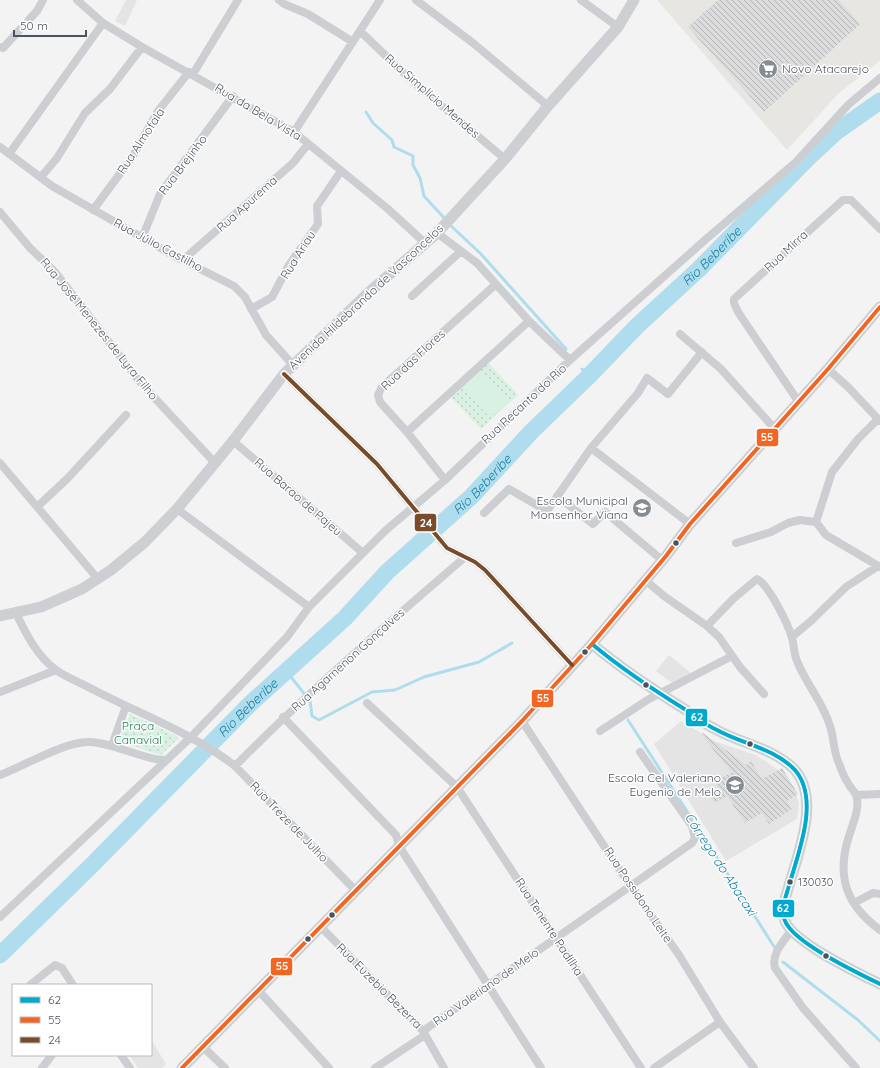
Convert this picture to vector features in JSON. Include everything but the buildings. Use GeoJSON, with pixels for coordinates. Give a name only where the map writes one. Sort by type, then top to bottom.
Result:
{"type":"FeatureCollection","features":[{"type":"Feature","properties":{"kind":"street"},"geometry":{"type":"LineString","coordinates":[[2,47],[37,10],[43,0]]}},
{"type":"Feature","properties":{"kind":"street","name":"Rua da Bela Vista"},"geometry":{"type":"LineString","coordinates":[[77,0],[103,23],[142,47],[191,73],[294,132],[388,209],[425,243]]}},
{"type":"Feature","properties":{"kind":"street","name":"Rua Almofala"},"geometry":{"type":"LineString","coordinates":[[93,210],[133,156],[158,111],[191,73],[238,0]]}},
{"type":"Feature","properties":{"kind":"street"},"geometry":{"type":"LineString","coordinates":[[279,0],[284,4],[308,14],[353,42]]}},
{"type":"Feature","properties":{"kind":"street"},"geometry":{"type":"LineString","coordinates":[[294,132],[380,0]]}},
{"type":"Feature","properties":{"kind":"street"},"geometry":{"type":"LineString","coordinates":[[416,0],[473,43],[548,106]]}},
{"type":"Feature","properties":{"kind":"street"},"geometry":{"type":"LineString","coordinates":[[581,0],[618,26]]}},
{"type":"Feature","properties":{"kind":"street","name":"Avenida Hildebrando de Vasconcelos"},"geometry":{"type":"LineString","coordinates":[[0,616],[16,614],[61,600],[98,579],[145,542],[177,509],[233,441],[284,374],[367,294],[440,230],[505,159],[548,106],[618,26],[634,0]]}},
{"type":"Feature","properties":{"kind":"street"},"geometry":{"type":"LineString","coordinates":[[10,154],[103,23]]}},
{"type":"Feature","properties":{"kind":"street","name":"Rua Simplício Mendes"},"geometry":{"type":"LineString","coordinates":[[360,31],[411,80],[505,159]]}},
{"type":"Feature","properties":{"kind":"street"},"geometry":{"type":"LineString","coordinates":[[41,177],[57,158],[85,113],[110,89],[142,47]]}},
{"type":"Feature","properties":{"kind":"street"},"geometry":{"type":"LineString","coordinates":[[570,360],[705,240],[796,162],[849,104],[880,78]]}},
{"type":"Feature","properties":{"kind":"street","name":"Rua Brejinho"},"geometry":{"type":"LineString","coordinates":[[142,238],[160,194],[232,96]]}},
{"type":"Feature","properties":{"kind":"street","name":"Rua Apurema"},"geometry":{"type":"LineString","coordinates":[[183,260],[293,163],[308,144]]}},
{"type":"Feature","properties":{"kind":"street","name":"Rua Júlio Castilho"},"geometry":{"type":"LineString","coordinates":[[0,147],[41,177],[93,210],[142,238],[234,286],[245,297],[266,335],[293,365]]}},
{"type":"Feature","properties":{"kind":"street","name":"Rua Ariau"},"geometry":{"type":"LineString","coordinates":[[251,309],[272,297],[289,266],[318,224],[317,206],[319,201],[341,171]]}},
{"type":"Feature","properties":{"kind":"street","name":"Rua Mirra"},"geometry":{"type":"LineString","coordinates":[[798,401],[738,312],[734,303],[736,296],[837,204],[847,199],[851,200],[880,229]]}},
{"type":"Feature","properties":{"kind":"street","name":"Rua José Menezes de Lyra Filho"},"geometry":{"type":"LineString","coordinates":[[0,212],[30,248],[41,257],[59,278],[139,381],[215,463]]}},
{"type":"Feature","properties":{"kind":"street","name":"Rua Recanto do Rio"},"geometry":{"type":"LineString","coordinates":[[0,917],[190,738],[287,637],[309,606],[363,553],[445,480],[570,360],[529,321],[495,285],[477,263],[461,251],[440,230]]}},
{"type":"Feature","properties":{"kind":"street"},"geometry":{"type":"LineString","coordinates":[[412,296],[461,251]]}},
{"type":"Feature","properties":{"kind":"street","name":"Rua das Flores"},"geometry":{"type":"LineString","coordinates":[[445,480],[407,432],[380,402],[378,395],[379,391],[495,285]]}},
{"type":"Feature","properties":{"kind":"street"},"geometry":{"type":"LineString","coordinates":[[182,1068],[522,721],[592,644],[690,524],[828,369],[880,307]]}},
{"type":"Feature","properties":{"kind":"street"},"geometry":{"type":"LineString","coordinates":[[407,432],[529,321]]}},
{"type":"Feature","properties":{"kind":"street"},"geometry":{"type":"LineString","coordinates":[[680,334],[721,368],[774,428]]}},
{"type":"Feature","properties":{"kind":"street"},"geometry":{"type":"LineString","coordinates":[[484,513],[509,489],[546,511],[591,448],[638,393],[647,378],[668,394],[702,352]]}},
{"type":"Feature","properties":{"kind":"street"},"geometry":{"type":"LineString","coordinates":[[816,522],[832,472],[853,445],[879,420],[848,387],[828,369]]}},
{"type":"Feature","properties":{"kind":"street"},"geometry":{"type":"LineString","coordinates":[[284,374],[377,464],[403,494],[412,508],[432,529],[447,548],[481,566],[572,665]]}},
{"type":"Feature","properties":{"kind":"street"},"geometry":{"type":"LineString","coordinates":[[38,506],[67,479],[126,415]]}},
{"type":"Feature","properties":{"kind":"street","name":"Rua Barao de Pajeu"},"geometry":{"type":"LineString","coordinates":[[233,441],[363,553]]}},
{"type":"Feature","properties":{"kind":"street"},"geometry":{"type":"LineString","coordinates":[[591,448],[690,524]]}},
{"type":"Feature","properties":{"kind":"street"},"geometry":{"type":"LineString","coordinates":[[0,463],[38,506],[98,579]]}},
{"type":"Feature","properties":{"kind":"street"},"geometry":{"type":"LineString","coordinates":[[558,496],[593,524],[605,512],[662,560]]}},
{"type":"Feature","properties":{"kind":"street"},"geometry":{"type":"LineString","coordinates":[[177,509],[309,606]]}},
{"type":"Feature","properties":{"kind":"street"},"geometry":{"type":"LineString","coordinates":[[736,543],[771,532],[788,523],[800,520],[816,522],[826,535],[879,566],[846,587],[792,637]]}},
{"type":"Feature","properties":{"kind":"street","name":"Rua Agamenon Gonçalves"},"geometry":{"type":"LineString","coordinates":[[235,766],[283,717],[464,558]]}},
{"type":"Feature","properties":{"kind":"street"},"geometry":{"type":"LineString","coordinates":[[707,626],[733,599],[757,579],[762,581],[768,588],[792,637],[796,660],[822,705],[831,726],[834,750],[843,774],[857,796],[858,807],[843,859],[843,880],[846,890],[868,921],[880,930]]}},
{"type":"Feature","properties":{"kind":"street"},"geometry":{"type":"LineString","coordinates":[[645,580],[664,596],[707,626],[719,637],[732,656],[764,694]]}},
{"type":"Feature","properties":{"kind":"street","name":"Rua Treze de Julho"},"geometry":{"type":"LineString","coordinates":[[16,614],[26,634],[37,650],[56,670],[207,747],[221,755],[235,766],[356,890]]}},
{"type":"Feature","properties":{"kind":"street"},"geometry":{"type":"LineString","coordinates":[[592,644],[628,674],[716,730],[768,751],[794,770],[800,779],[807,799],[808,810],[783,913],[784,921],[791,930],[814,947],[880,984]]}},
{"type":"Feature","properties":{"kind":"street"},"geometry":{"type":"LineString","coordinates":[[600,731],[659,694],[732,656]]}},
{"type":"Feature","properties":{"kind":"street"},"geometry":{"type":"LineString","coordinates":[[0,692],[56,670]]}},
{"type":"Feature","properties":{"kind":"street","name":"Rua Tenente Padilha"},"geometry":{"type":"LineString","coordinates":[[367,703],[457,786],[641,1068]]}},
{"type":"Feature","properties":{"kind":"street"},"geometry":{"type":"LineString","coordinates":[[112,745],[126,706]]}},
{"type":"Feature","properties":{"kind":"street"},"geometry":{"type":"LineString","coordinates":[[283,717],[396,835],[399,846],[541,1068]]}},
{"type":"Feature","properties":{"kind":"street","name":"Rua Possidono Leite"},"geometry":{"type":"LineString","coordinates":[[522,721],[631,887],[679,955],[720,1022],[754,1068]]}},
{"type":"Feature","properties":{"kind":"street"},"geometry":{"type":"LineString","coordinates":[[0,775],[73,745],[88,742],[112,745],[159,760],[168,759]]}},
{"type":"Feature","properties":{"kind":"street","name":"Rua Valeriano de Melo"},"geometry":{"type":"LineString","coordinates":[[375,1068],[488,986],[692,843],[694,838],[692,826],[640,752]]}},
{"type":"Feature","properties":{"kind":"street"},"geometry":{"type":"LineString","coordinates":[[857,796],[880,794]]}},
{"type":"Feature","properties":{"kind":"street"},"geometry":{"type":"LineString","coordinates":[[854,903],[873,893],[880,894]]}},
{"type":"Feature","properties":{"kind":"street","name":"Rua Euzebio Bezerra"},"geometry":{"type":"LineString","coordinates":[[321,927],[424,1033],[444,1068]]}},
{"type":"Feature","properties":{"kind":"street"},"geometry":{"type":"LineString","coordinates":[[791,930],[775,954],[773,962],[775,968],[802,1008],[856,1068]]}},
{"type":"Feature","properties":{"kind":"street"},"geometry":{"type":"LineString","coordinates":[[31,984],[55,965],[62,968],[72,984]]}},
{"type":"Feature","properties":{"kind":"street"},"geometry":{"type":"LineString","coordinates":[[259,991],[329,1068]]}},
{"type":"Feature","properties":{"kind":"street"},"geometry":{"type":"LineString","coordinates":[[654,1068],[720,1022]]}},
{"type":"Feature","properties":{"kind":"street"},"geometry":{"type":"LineString","coordinates":[[203,1047],[225,1068]]}},
{"type":"Feature","properties":{"kind":"street"},"geometry":{"type":"LineString","coordinates":[[42,1068],[51,1056]]}},
{"type":"Feature","properties":{"kind":"street"},"geometry":{"type":"LineString","coordinates":[[122,1056],[130,1068]]}},
{"type":"Feature","properties":{"kind":"shaded area"},"geometry":{"type":"Polygon","coordinates":[[[126,0],[137,0],[125,26],[115,21],[126,0]]]}},
{"type":"Feature","properties":{"kind":"shaded area"},"geometry":{"type":"Polygon","coordinates":[[[657,0],[880,0],[880,61],[839,93],[787,150],[657,0]]]}},
{"type":"Feature","properties":{"kind":"shaded area"},"geometry":{"type":"Polygon","coordinates":[[[669,655],[691,673],[672,683],[656,671],[669,655]]]}},
{"type":"Feature","properties":{"kind":"shaded area","name":"Escola Cel Valeriano Eugenio de Melo"},"geometry":{"type":"Polygon","coordinates":[[[681,721],[714,741],[756,755],[787,776],[796,793],[799,804],[797,819],[726,861],[654,744],[681,721]]]}},
{"type":"Feature","properties":{"kind":"shaded area"},"geometry":{"type":"Polygon","coordinates":[[[152,1041],[166,1064],[162,1068],[138,1068],[130,1056],[152,1056],[152,1041]]]}},
{"type":"Feature","properties":{"kind":"green space"},"geometry":{"type":"Polygon","coordinates":[[[488,362],[518,395],[481,429],[451,397],[488,362]]]}},
{"type":"Feature","properties":{"kind":"green space"},"geometry":{"type":"Polygon","coordinates":[[[479,371],[507,402],[490,418],[462,386],[479,371]]]}},
{"type":"Feature","properties":{"kind":"green space","name":"Praça Canavial"},"geometry":{"type":"Polygon","coordinates":[[[130,714],[177,736],[178,739],[161,755],[120,742],[119,740],[130,714]]]}},
{"type":"Feature","properties":{"kind":"waterway","name":"Rio Beberibe"},"geometry":{"type":"LineString","coordinates":[[0,955],[93,864],[250,704],[345,618],[387,572],[472,496],[531,432],[588,377],[636,327],[699,269],[808,158],[836,132],[880,101]]}},
{"type":"Feature","properties":{"kind":"waterway"},"geometry":{"type":"LineString","coordinates":[[366,112],[373,123],[392,140],[394,147],[413,156],[413,165],[420,178],[424,196],[446,220]]}},
{"type":"Feature","properties":{"kind":"waterway"},"geometry":{"type":"LineString","coordinates":[[449,224],[481,254],[566,349]]}},
{"type":"Feature","properties":{"kind":"waterway"},"geometry":{"type":"LineString","coordinates":[[582,369],[590,375]]}},
{"type":"Feature","properties":{"kind":"waterway","name":"Córrego do Abacaxi"},"geometry":{"type":"LineString","coordinates":[[287,672],[310,701],[312,716],[319,720],[372,692],[395,690],[424,677],[479,662],[512,643]]}},
{"type":"Feature","properties":{"kind":"waterway","name":"Córrego do Abacaxi"},"geometry":{"type":"LineString","coordinates":[[628,720],[692,819]]}},
{"type":"Feature","properties":{"kind":"waterway","name":"Córrego do Abacaxi"},"geometry":{"type":"LineString","coordinates":[[695,823],[775,948]]}},
{"type":"Feature","properties":{"kind":"waterway","name":"Córrego do Abacaxi"},"geometry":{"type":"LineString","coordinates":[[783,962],[858,1020],[880,1041]]}},
{"type":"Feature","properties":{"kind":"transit line","name":"55"},"geometry":{"type":"LineString","coordinates":[[182,1068],[522,721],[592,644],[666,556],[690,524],[828,369],[880,307]]}},
{"type":"Feature","properties":{"kind":"transit line","name":"24"},"geometry":{"type":"LineString","coordinates":[[284,374],[377,464],[447,548],[475,562],[485,570],[572,665]]}},
{"type":"Feature","properties":{"kind":"transit line","name":"62"},"geometry":{"type":"LineString","coordinates":[[592,644],[638,679],[713,728],[768,751],[795,770],[803,782],[807,812],[801,845],[784,901],[783,914],[785,921],[791,930],[813,948],[880,984]]}},
{"type":"Feature","properties":{"kind":"place","name":"Novo Atacarejo"},"geometry":{"type":"Point","coordinates":[768,69]}},
{"type":"Feature","properties":{"kind":"place","name":"Escola Municipal Monsenhor Viana"},"geometry":{"type":"Point","coordinates":[642,508]}},
{"type":"Feature","properties":{"kind":"place","name":"Escola Cel Valeriano Eugenio de Melo"},"geometry":{"type":"Point","coordinates":[735,785]}},
{"type":"Feature","properties":{"kind":"place","name":"130030"},"geometry":{"type":"Point","coordinates":[790,882]}}]}
